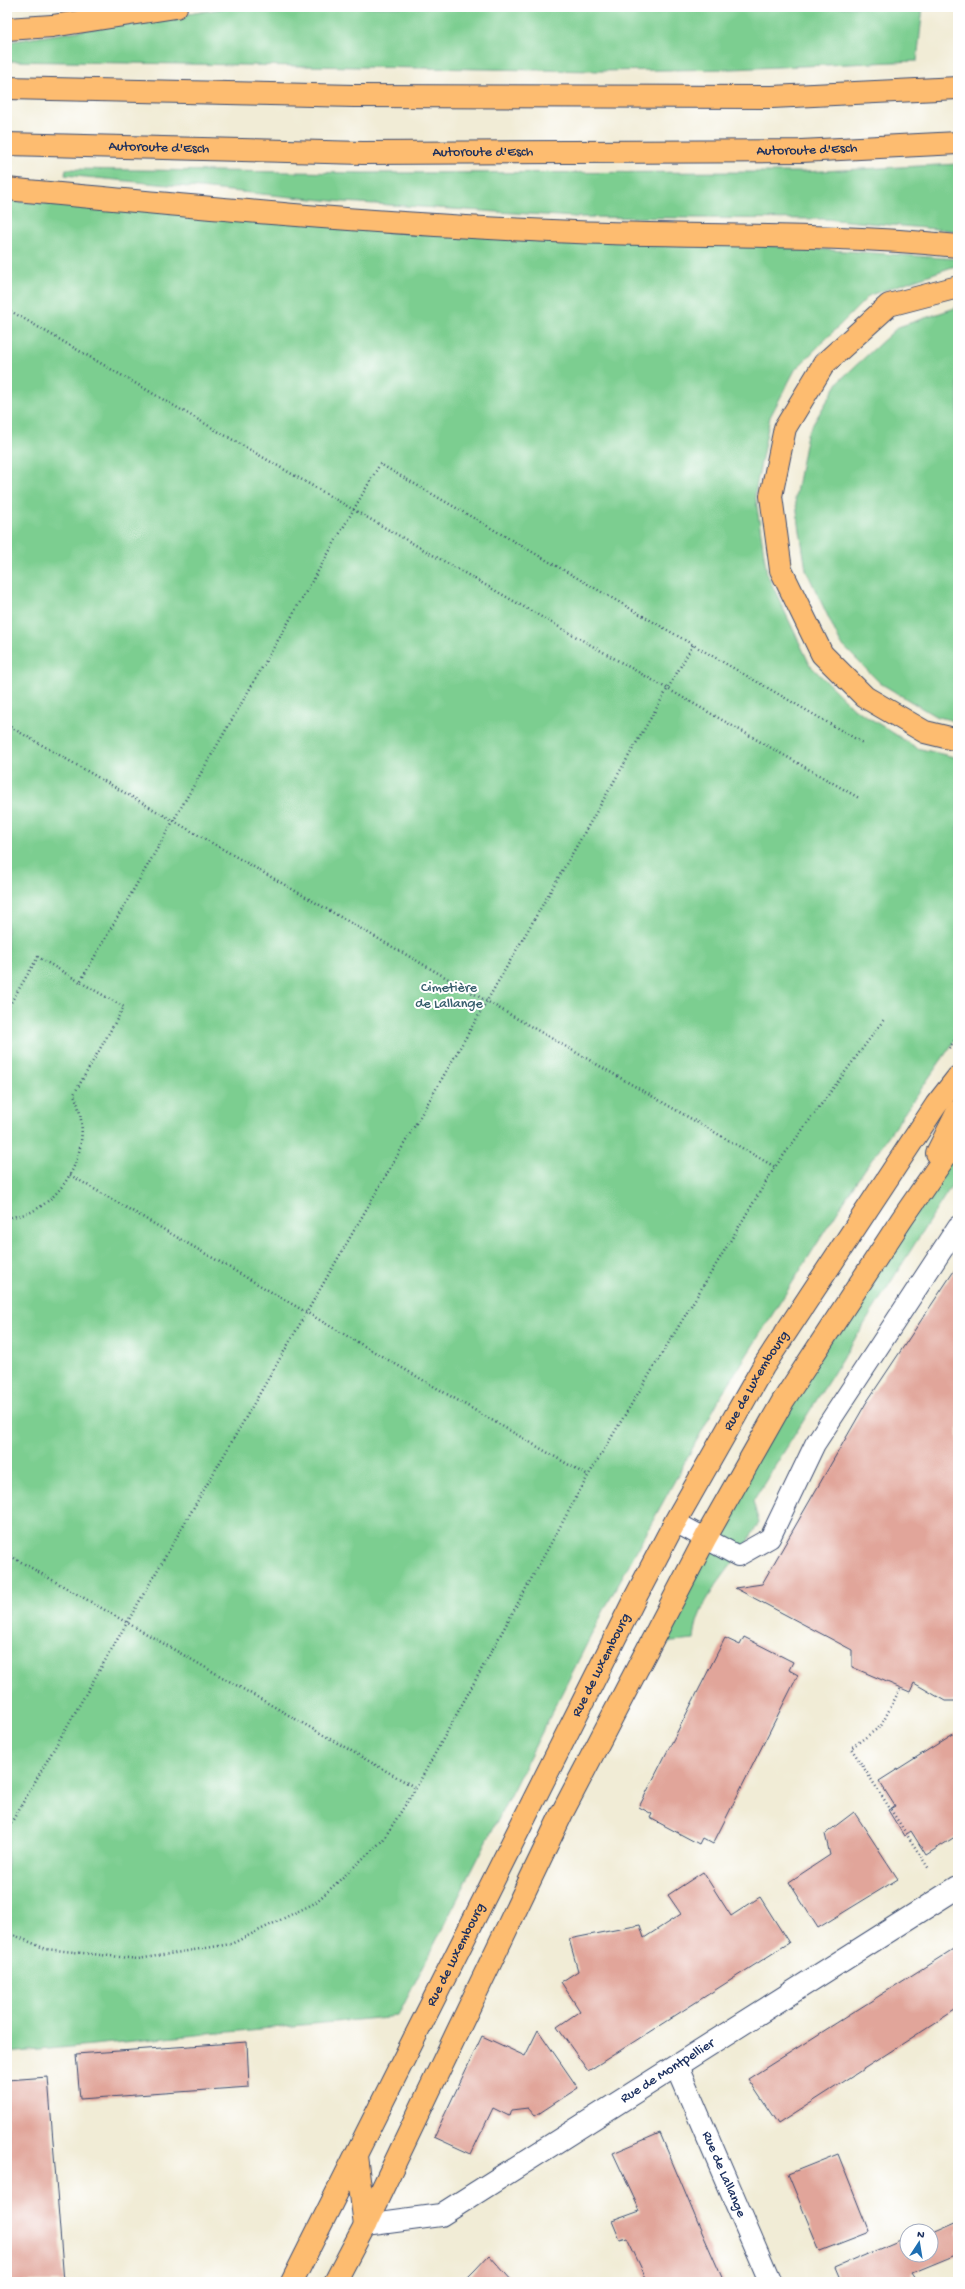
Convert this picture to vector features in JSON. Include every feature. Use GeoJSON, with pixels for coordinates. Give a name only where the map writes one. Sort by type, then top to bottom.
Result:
{"type":"FeatureCollection","features":[{"type":"Feature","properties":{"kind":"main road"},"geometry":{"type":"LineString","coordinates":[[7,29],[52,26],[176,7]]}},
{"type":"Feature","properties":{"kind":"main road"},"geometry":{"type":"LineString","coordinates":[[7,88],[354,96],[772,97],[958,88]]}},
{"type":"Feature","properties":{"kind":"main road","name":"Autoroute d'Esch"},"geometry":{"type":"LineString","coordinates":[[7,144],[363,153],[801,151],[958,143]]}},
{"type":"Feature","properties":{"kind":"main road"},"geometry":{"type":"LineString","coordinates":[[7,189],[274,215],[575,232],[827,236],[958,246]]}},
{"type":"Feature","properties":{"kind":"main road"},"geometry":{"type":"LineString","coordinates":[[958,287],[889,305],[824,364],[785,428],[771,496],[781,570],[822,654],[865,697],[925,732],[958,740]]}},
{"type":"Feature","properties":{"kind":"main road","name":"Rue de Luxembourg"},"geometry":{"type":"LineString","coordinates":[[292,2282],[634,1600],[675,1522],[763,1367],[936,1106],[958,1077]]}},
{"type":"Feature","properties":{"kind":"main road"},"geometry":{"type":"LineString","coordinates":[[919,1194],[958,1111]]}},
{"type":"Feature","properties":{"kind":"main road"},"geometry":{"type":"LineString","coordinates":[[335,2282],[365,2225],[562,1813],[706,1537],[783,1401],[919,1194],[958,1138]]}},
{"type":"Feature","properties":{"kind":"main road"},"geometry":{"type":"LineString","coordinates":[[356,2156],[365,2225]]}},
{"type":"Feature","properties":{"kind":"street","name":"Rue de Montpellier"},"geometry":{"type":"LineString","coordinates":[[365,2225],[441,2215],[952,1891]]}},
{"type":"Feature","properties":{"kind":"street","name":"Rue de Lallange"},"geometry":{"type":"LineString","coordinates":[[677,2066],[770,2282]]}},
{"type":"Feature","properties":{"kind":"lane"},"geometry":{"type":"LineString","coordinates":[[675,1522],[706,1537],[738,1556],[770,1538],[815,1444],[958,1226]]}},
{"type":"Feature","properties":{"kind":"path"},"geometry":{"type":"LineString","coordinates":[[7,309],[354,510],[859,798]]}},
{"type":"Feature","properties":{"kind":"path"},"geometry":{"type":"LineString","coordinates":[[80,982],[380,464],[863,743]]}},
{"type":"Feature","properties":{"kind":"path"},"geometry":{"type":"LineString","coordinates":[[7,1830],[693,645]]}},
{"type":"Feature","properties":{"kind":"path"},"geometry":{"type":"LineString","coordinates":[[7,725],[775,1167]]}},
{"type":"Feature","properties":{"kind":"path"},"geometry":{"type":"LineString","coordinates":[[7,1009],[38,957],[124,1007],[74,1094],[82,1121],[80,1149],[70,1175],[54,1196],[30,1212],[7,1218]]}},
{"type":"Feature","properties":{"kind":"path"},"geometry":{"type":"LineString","coordinates":[[7,1932],[46,1949],[138,1959],[231,1944],[315,1903],[383,1840],[416,1788],[588,1476],[775,1167],[885,1018]]}},
{"type":"Feature","properties":{"kind":"path"},"geometry":{"type":"LineString","coordinates":[[70,1175],[588,1476]]}},
{"type":"Feature","properties":{"kind":"path"},"geometry":{"type":"LineString","coordinates":[[7,1554],[416,1788]]}},
{"type":"Feature","properties":{"kind":"path"},"geometry":{"type":"LineString","coordinates":[[900,1689],[881,1726],[851,1748],[952,1891]]}},
{"type":"Feature","properties":{"kind":"green space"},"geometry":{"type":"Polygon","coordinates":[[[233,7],[923,7],[917,61],[733,69],[599,71],[7,61],[7,42],[233,7]]]}},
{"type":"Feature","properties":{"kind":"green space"},"geometry":{"type":"Polygon","coordinates":[[[958,164],[958,231],[825,219],[575,217],[344,202],[65,175],[66,169],[364,173],[803,172],[958,164]]]}},
{"type":"Feature","properties":{"kind":"green space","name":"Cimetière de Lallange"},"geometry":{"type":"Polygon","coordinates":[[[7,201],[575,232],[958,259],[958,265],[870,295],[795,370],[770,417],[755,493],[767,574],[810,665],[852,707],[917,748],[958,758],[958,1036],[854,1185],[721,1396],[604,1610],[398,2016],[7,2053],[7,201]]]}},
{"type":"Feature","properties":{"kind":"green space"},"geometry":{"type":"Polygon","coordinates":[[[958,307],[958,722],[935,716],[880,683],[841,644],[806,570],[795,498],[807,434],[839,381],[898,327],[958,307]]]}},
{"type":"Feature","properties":{"kind":"green space"},"geometry":{"type":"Polygon","coordinates":[[[958,1138],[958,1179],[953,1183],[753,1501],[759,1523],[704,1606],[699,1617],[694,1640],[651,1644],[706,1537],[958,1138]]]}},
{"type":"Feature","properties":{"kind":"building"},"geometry":{"type":"Polygon","coordinates":[[[958,1265],[958,1701],[945,1701],[914,1683],[910,1692],[852,1667],[852,1650],[735,1588],[762,1584],[866,1403],[958,1265]]]}},
{"type":"Feature","properties":{"kind":"building"},"geometry":{"type":"Polygon","coordinates":[[[744,1637],[793,1662],[789,1670],[798,1675],[713,1844],[702,1838],[699,1844],[650,1818],[652,1814],[639,1807],[725,1638],[740,1645],[744,1637]]]}},
{"type":"Feature","properties":{"kind":"building"},"geometry":{"type":"Polygon","coordinates":[[[958,1731],[958,1835],[926,1855],[911,1831],[904,1836],[888,1810],[895,1806],[879,1781],[958,1731]]]}},
{"type":"Feature","properties":{"kind":"building"},"geometry":{"type":"Polygon","coordinates":[[[854,1812],[898,1879],[818,1928],[789,1882],[830,1855],[825,1834],[854,1812]]]}},
{"type":"Feature","properties":{"kind":"building"},"geometry":{"type":"Polygon","coordinates":[[[703,1872],[731,1916],[760,1897],[789,1943],[588,2071],[557,2027],[580,2011],[561,1982],[578,1971],[569,1939],[640,1925],[644,1938],[681,1914],[668,1895],[703,1872]]]}},
{"type":"Feature","properties":{"kind":"building"},"geometry":{"type":"Polygon","coordinates":[[[958,1946],[958,2008],[778,2124],[748,2079],[958,1946]]]}},
{"type":"Feature","properties":{"kind":"building"},"geometry":{"type":"Polygon","coordinates":[[[538,2030],[578,2088],[535,2116],[528,2108],[511,2110],[509,2116],[493,2108],[471,2154],[434,2137],[482,2036],[525,2056],[538,2030]]]}},
{"type":"Feature","properties":{"kind":"building"},"geometry":{"type":"Polygon","coordinates":[[[247,2042],[249,2087],[80,2099],[76,2054],[247,2042]]]}},
{"type":"Feature","properties":{"kind":"building"},"geometry":{"type":"Polygon","coordinates":[[[48,2077],[64,2282],[7,2282],[7,2080],[48,2077]]]}},
{"type":"Feature","properties":{"kind":"building"},"geometry":{"type":"Polygon","coordinates":[[[660,2133],[724,2282],[648,2282],[627,2238],[620,2240],[612,2221],[640,2211],[613,2153],[660,2133]]]}},
{"type":"Feature","properties":{"kind":"building"},"geometry":{"type":"Polygon","coordinates":[[[838,2154],[869,2232],[820,2251],[788,2174],[838,2154]]]}},
{"type":"Feature","properties":{"kind":"building"},"geometry":{"type":"Polygon","coordinates":[[[958,2222],[958,2254],[939,2262],[939,2230],[958,2222]]]}},
{"type":"Feature","properties":{"kind":"building"},"geometry":{"type":"Polygon","coordinates":[[[898,2241],[899,2263],[936,2263],[912,2273],[916,2279],[910,2282],[841,2282],[835,2268],[898,2241]]]}},
{"type":"Feature","properties":{"kind":"building"},"geometry":{"type":"Polygon","coordinates":[[[489,2255],[513,2282],[463,2282],[475,2270],[489,2255]]]}}]}
